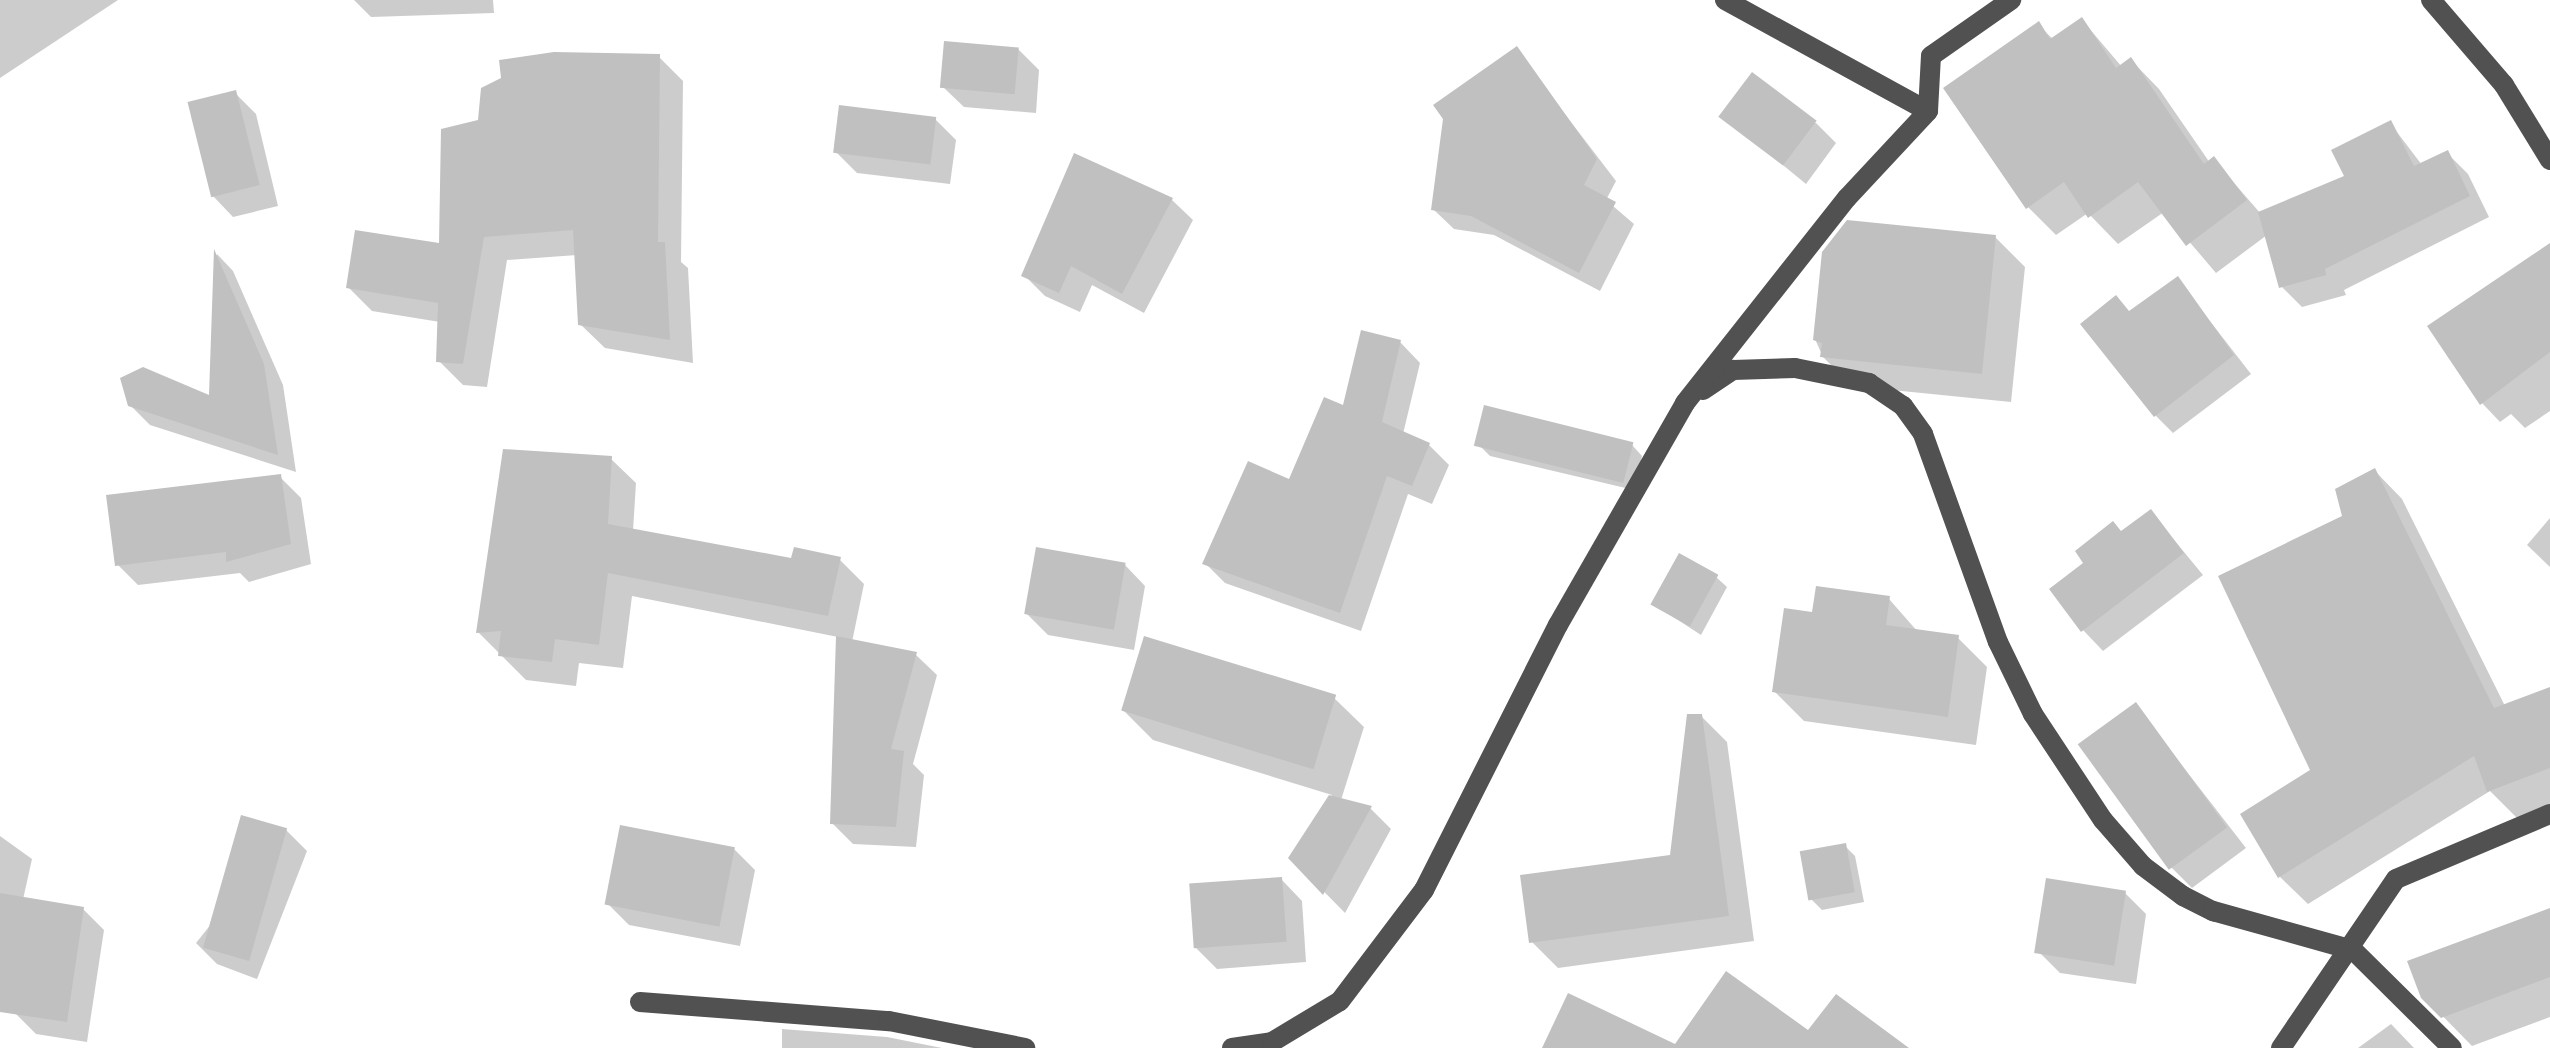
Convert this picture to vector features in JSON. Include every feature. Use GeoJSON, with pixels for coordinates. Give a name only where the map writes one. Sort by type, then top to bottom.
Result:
{"type":"FeatureCollection","features":[{"type":"Feature","properties":{"kind":"street"},"geometry":{"type":"LineString","coordinates":[[1725,0],[1928,110]]}},
{"type":"Feature","properties":{"kind":"street"},"geometry":{"type":"LineString","coordinates":[[1232,1048],[1272,1042],[1340,1001],[1424,890],[1558,625],[1686,403],[1847,198],[1928,110],[1931,56],[2011,0]]}},
{"type":"Feature","properties":{"kind":"street"},"geometry":{"type":"LineString","coordinates":[[2431,0],[2504,85],[2550,160]]}},
{"type":"Feature","properties":{"kind":"street"},"geometry":{"type":"LineString","coordinates":[[1686,403],[1733,370],[1795,368],[1869,382],[1903,406],[1923,434],[1998,642],[2033,714],[2103,820],[2143,866],[2198,904],[2353,950],[2452,1048]]}},
{"type":"Feature","properties":{"kind":"street"},"geometry":{"type":"LineString","coordinates":[[2281,1048],[2353,950],[2396,879],[2550,814]]}},
{"type":"Feature","properties":{"kind":"street"},"geometry":{"type":"LineString","coordinates":[[640,1002],[889,1021],[1026,1048]]}},
{"type":"Feature","properties":{"kind":"building"},"geometry":{"type":"Polygon","coordinates":[[[2082,17],[2116,68],[2131,57],[2204,164],[2214,156],[2247,200],[2186,246],[2138,182],[2088,218],[2064,182],[2026,209],[1943,88],[2039,21],[2050,39],[2082,17]]]}},
{"type":"Feature","properties":{"kind":"building"},"geometry":{"type":"Polygon","coordinates":[[[944,41],[1019,48],[1015,94],[940,88],[944,41]]]}},
{"type":"Feature","properties":{"kind":"building"},"geometry":{"type":"Polygon","coordinates":[[[1517,46],[1597,159],[1584,185],[1616,202],[1579,273],[1471,216],[1431,210],[1443,119],[1433,105],[1517,46]]]}},
{"type":"Feature","properties":{"kind":"building"},"geometry":{"type":"Polygon","coordinates":[[[554,52],[660,54],[658,242],[665,242],[670,340],[578,325],[573,230],[484,237],[463,364],[436,362],[438,303],[346,288],[355,230],[439,243],[441,129],[478,120],[481,88],[501,78],[499,60],[554,52]]]}},
{"type":"Feature","properties":{"kind":"building"},"geometry":{"type":"Polygon","coordinates":[[[1752,72],[1817,121],[1783,165],[1718,117],[1752,72]]]}},
{"type":"Feature","properties":{"kind":"building"},"geometry":{"type":"Polygon","coordinates":[[[236,90],[260,185],[211,197],[187,102],[236,90]]]}},
{"type":"Feature","properties":{"kind":"building"},"geometry":{"type":"Polygon","coordinates":[[[839,105],[936,117],[930,165],[833,153],[839,105]]]}},
{"type":"Feature","properties":{"kind":"building"},"geometry":{"type":"Polygon","coordinates":[[[2391,120],[2414,166],[2448,150],[2470,196],[2325,269],[2326,275],[2279,288],[2258,212],[2344,176],[2331,150],[2391,120]]]}},
{"type":"Feature","properties":{"kind":"building"},"geometry":{"type":"Polygon","coordinates":[[[1074,153],[1173,198],[1122,294],[1071,266],[1059,293],[1021,276],[1074,153]]]}},
{"type":"Feature","properties":{"kind":"building"},"geometry":{"type":"Polygon","coordinates":[[[1847,220],[1996,235],[1982,374],[1820,357],[1822,343],[1813,340],[1822,252],[1847,220]]]}},
{"type":"Feature","properties":{"kind":"building"},"geometry":{"type":"Polygon","coordinates":[[[2550,243],[2550,352],[2480,405],[2427,326],[2550,243]]]}},
{"type":"Feature","properties":{"kind":"building"},"geometry":{"type":"Polygon","coordinates":[[[214,249],[264,364],[278,455],[128,406],[120,378],[143,367],[209,395],[214,249]]]}},
{"type":"Feature","properties":{"kind":"building"},"geometry":{"type":"Polygon","coordinates":[[[2178,276],[2234,355],[2154,417],[2080,324],[2116,295],[2129,311],[2178,276]]]}},
{"type":"Feature","properties":{"kind":"building"},"geometry":{"type":"Polygon","coordinates":[[[1361,330],[1401,340],[1382,422],[1430,443],[1412,486],[1387,476],[1340,613],[1202,564],[1248,461],[1289,479],[1324,397],[1343,405],[1361,330]]]}},
{"type":"Feature","properties":{"kind":"building"},"geometry":{"type":"Polygon","coordinates":[[[1484,405],[1633,442],[1623,483],[1474,446],[1484,405]]]}},
{"type":"Feature","properties":{"kind":"building"},"geometry":{"type":"Polygon","coordinates":[[[503,449],[612,456],[608,524],[791,558],[794,547],[841,557],[828,616],[608,573],[599,645],[555,639],[552,662],[498,656],[501,631],[476,633],[503,449]]]}},
{"type":"Feature","properties":{"kind":"building"},"geometry":{"type":"Polygon","coordinates":[[[2375,468],[2494,708],[2550,687],[2550,768],[2487,792],[2474,756],[2278,878],[2240,814],[2310,770],[2218,576],[2342,516],[2335,489],[2375,468]]]}},
{"type":"Feature","properties":{"kind":"building"},"geometry":{"type":"Polygon","coordinates":[[[281,474],[291,544],[226,562],[226,552],[115,566],[106,495],[281,474]]]}},
{"type":"Feature","properties":{"kind":"building"},"geometry":{"type":"Polygon","coordinates":[[[2151,509],[2184,553],[2081,632],[2049,589],[2083,563],[2075,551],[2113,521],[2121,531],[2151,509]]]}},
{"type":"Feature","properties":{"kind":"building"},"geometry":{"type":"Polygon","coordinates":[[[1036,547],[1126,563],[1114,630],[1024,614],[1036,547]]]}},
{"type":"Feature","properties":{"kind":"building"},"geometry":{"type":"Polygon","coordinates":[[[1679,553],[1718,575],[1690,626],[1650,605],[1679,553]]]}},
{"type":"Feature","properties":{"kind":"building"},"geometry":{"type":"Polygon","coordinates":[[[1816,586],[1890,596],[1886,625],[1959,635],[1948,717],[1772,692],[1784,608],[1812,612],[1816,586]]]}},
{"type":"Feature","properties":{"kind":"building"},"geometry":{"type":"Polygon","coordinates":[[[836,636],[917,652],[891,749],[904,751],[896,827],[830,824],[836,636]]]}},
{"type":"Feature","properties":{"kind":"building"},"geometry":{"type":"Polygon","coordinates":[[[1144,636],[1336,695],[1313,769],[1121,711],[1144,636]]]}},
{"type":"Feature","properties":{"kind":"building"},"geometry":{"type":"Polygon","coordinates":[[[2136,702],[2227,827],[2169,870],[2078,744],[2136,702]]]}},
{"type":"Feature","properties":{"kind":"building"},"geometry":{"type":"Polygon","coordinates":[[[1687,714],[1702,714],[1729,916],[1529,943],[1520,875],[1670,855],[1687,714]]]}},
{"type":"Feature","properties":{"kind":"building"},"geometry":{"type":"Polygon","coordinates":[[[1329,795],[1372,806],[1323,895],[1288,858],[1329,795]]]}},
{"type":"Feature","properties":{"kind":"building"},"geometry":{"type":"Polygon","coordinates":[[[241,815],[287,828],[249,961],[203,948],[241,815]]]}},
{"type":"Feature","properties":{"kind":"building"},"geometry":{"type":"Polygon","coordinates":[[[620,825],[735,847],[719,927],[605,905],[620,825]]]}},
{"type":"Feature","properties":{"kind":"building"},"geometry":{"type":"Polygon","coordinates":[[[1846,843],[1855,892],[1808,900],[1800,851],[1846,843]]]}},
{"type":"Feature","properties":{"kind":"building"},"geometry":{"type":"Polygon","coordinates":[[[1282,877],[1287,942],[1194,948],[1189,883],[1282,877]]]}},
{"type":"Feature","properties":{"kind":"building"},"geometry":{"type":"Polygon","coordinates":[[[2046,878],[2126,891],[2114,966],[2034,953],[2046,878]]]}},
{"type":"Feature","properties":{"kind":"building"},"geometry":{"type":"Polygon","coordinates":[[[0,893],[84,907],[67,1022],[0,1012],[0,893]]]}},
{"type":"Feature","properties":{"kind":"building"},"geometry":{"type":"Polygon","coordinates":[[[2550,908],[2550,977],[2441,1018],[2421,998],[2407,961],[2550,908]]]}},
{"type":"Feature","properties":{"kind":"building"},"geometry":{"type":"Polygon","coordinates":[[[1726,971],[1808,1030],[1836,994],[1909,1048],[1542,1048],[1568,993],[1675,1044],[1726,971]]]}}]}
